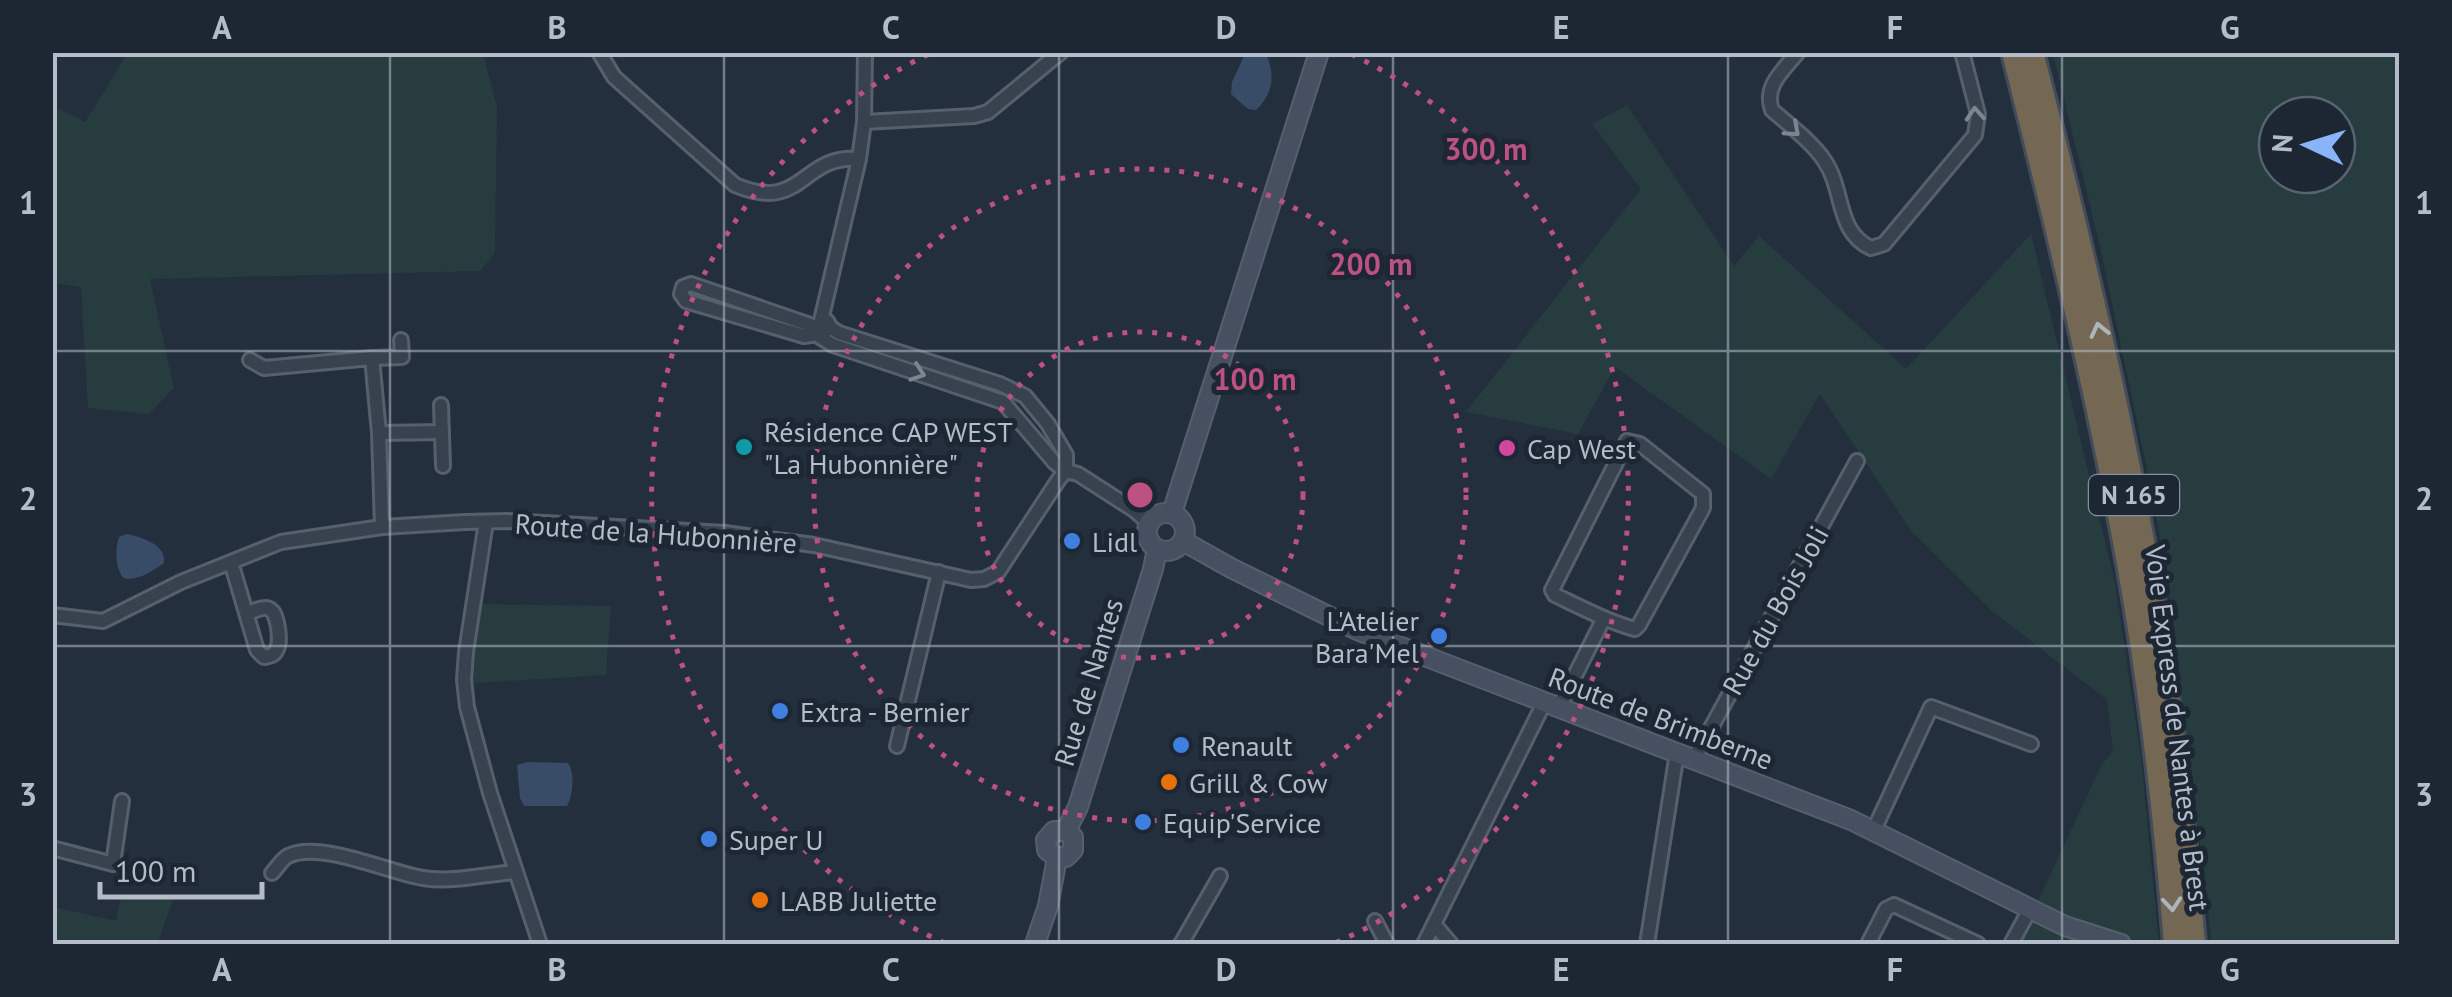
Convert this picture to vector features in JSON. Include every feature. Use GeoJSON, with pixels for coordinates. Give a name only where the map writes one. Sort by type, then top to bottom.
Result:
{"type":"FeatureCollection","features":[{"type":"Feature","properties":{"kind":"highway","name":"Voie Express de Nantes à Brest"},"geometry":{"type":"LineString","coordinates":[[2012,52],[2078,319],[2122,530],[2154,730],[2175,944]]}},
{"type":"Feature","properties":{"kind":"highway","name":"Voie Express de Nantes à Brest"},"geometry":{"type":"LineString","coordinates":[[2032,52],[2100,332],[2144,544],[2174,743],[2194,944]]}},
{"type":"Feature","properties":{"kind":"main road"},"geometry":{"type":"LineString","coordinates":[[1172,513],[1319,52]]}},
{"type":"Feature","properties":{"kind":"main road"},"geometry":{"type":"LineString","coordinates":[[1172,513],[1184,525],[1183,541],[1169,551],[1157,548],[1148,534],[1149,523],[1157,515],[1172,513]]}},
{"type":"Feature","properties":{"kind":"main road","name":"Route de Brimberne"},"geometry":{"type":"LineString","coordinates":[[1183,541],[1356,630],[1851,820],[2066,926],[2121,944]]}},
{"type":"Feature","properties":{"kind":"main road","name":"Rue de Nantes"},"geometry":{"type":"LineString","coordinates":[[1036,944],[1058,858],[1047,850],[1046,840],[1054,831],[1066,830],[1078,807],[1157,548]]}},
{"type":"Feature","properties":{"kind":"street"},"geometry":{"type":"LineString","coordinates":[[600,52],[614,78],[735,185],[753,193],[788,190],[825,164],[844,158],[859,159]]}},
{"type":"Feature","properties":{"kind":"street"},"geometry":{"type":"LineString","coordinates":[[825,332],[824,309],[859,159],[865,52]]}},
{"type":"Feature","properties":{"kind":"street"},"geometry":{"type":"LineString","coordinates":[[864,122],[988,112],[1061,52]]}},
{"type":"Feature","properties":{"kind":"street"},"geometry":{"type":"LineString","coordinates":[[1798,52],[1773,82],[1768,100],[1772,110],[1822,156],[1833,174],[1848,229],[1858,242],[1871,248],[1884,244],[1977,129],[1978,114],[1962,52]]}},
{"type":"Feature","properties":{"kind":"street"},"geometry":{"type":"LineString","coordinates":[[1066,472],[1066,455],[1043,417],[1024,396],[1000,384],[825,332],[804,336],[686,301],[681,294],[683,287],[691,284],[825,332],[1004,402],[1055,463],[1066,472],[1078,474],[1149,523]]}},
{"type":"Feature","properties":{"kind":"street"},"geometry":{"type":"LineString","coordinates":[[250,360],[264,368],[402,356],[402,340]]}},
{"type":"Feature","properties":{"kind":"street"},"geometry":{"type":"LineString","coordinates":[[372,358],[382,526]]}},
{"type":"Feature","properties":{"kind":"street"},"geometry":{"type":"LineString","coordinates":[[441,405],[443,466]]}},
{"type":"Feature","properties":{"kind":"street"},"geometry":{"type":"LineString","coordinates":[[1027,430],[1027,415],[1032,412],[1043,417]]}},
{"type":"Feature","properties":{"kind":"street"},"geometry":{"type":"LineString","coordinates":[[379,433],[442,432]]}},
{"type":"Feature","properties":{"kind":"street"},"geometry":{"type":"LineString","coordinates":[[1628,441],[1640,444],[1703,494],[1703,508],[1640,625],[1635,630],[1604,620],[1552,590],[1628,441]]}},
{"type":"Feature","properties":{"kind":"street","name":"Rue du Bois Joli"},"geometry":{"type":"LineString","coordinates":[[1647,944],[1685,756],[1857,462]]}},
{"type":"Feature","properties":{"kind":"street","name":"Route de la Hubonnière"},"geometry":{"type":"LineString","coordinates":[[52,615],[103,621],[181,582],[281,542],[382,526],[486,522],[725,534],[814,545],[984,580],[998,572],[1066,472]]}},
{"type":"Feature","properties":{"kind":"street"},"geometry":{"type":"LineString","coordinates":[[486,522],[464,680],[475,740],[540,944]]}},
{"type":"Feature","properties":{"kind":"street"},"geometry":{"type":"LineString","coordinates":[[231,562],[248,613]]}},
{"type":"Feature","properties":{"kind":"street"},"geometry":{"type":"LineString","coordinates":[[897,746],[939,572]]}},
{"type":"Feature","properties":{"kind":"street"},"geometry":{"type":"LineString","coordinates":[[1424,944],[1551,706],[1604,620]]}},
{"type":"Feature","properties":{"kind":"street"},"geometry":{"type":"LineString","coordinates":[[1872,832],[1930,707],[2031,744]]}},
{"type":"Feature","properties":{"kind":"street"},"geometry":{"type":"LineString","coordinates":[[52,848],[113,864],[122,801]]}},
{"type":"Feature","properties":{"kind":"street"},"geometry":{"type":"LineString","coordinates":[[272,873],[286,856],[307,852],[359,859],[424,878],[516,872]]}},
{"type":"Feature","properties":{"kind":"street"},"geometry":{"type":"LineString","coordinates":[[1181,944],[1220,876]]}},
{"type":"Feature","properties":{"kind":"street"},"geometry":{"type":"LineString","coordinates":[[1868,944],[1886,909],[1894,905],[1978,944]]}},
{"type":"Feature","properties":{"kind":"street"},"geometry":{"type":"LineString","coordinates":[[2011,944],[2030,908]]}},
{"type":"Feature","properties":{"kind":"street"},"geometry":{"type":"LineString","coordinates":[[1374,921],[1387,944]]}},
{"type":"Feature","properties":{"kind":"street"},"geometry":{"type":"LineString","coordinates":[[1434,924],[1451,944]]}},
{"type":"Feature","properties":{"kind":"green space"},"geometry":{"type":"Polygon","coordinates":[[[128,53],[483,53],[497,107],[495,253],[480,271],[150,279],[174,388],[149,414],[88,408],[81,287],[53,283],[53,106],[85,122],[128,53]]]}},
{"type":"Feature","properties":{"kind":"green space"},"geometry":{"type":"Polygon","coordinates":[[[2053,53],[2399,53],[2399,944],[2212,944],[2172,614],[2154,502],[2100,247],[2053,53]]]}},
{"type":"Feature","properties":{"kind":"green space"},"geometry":{"type":"Polygon","coordinates":[[[1627,105],[1734,266],[1759,236],[1906,369],[2031,234],[2115,583],[2141,757],[2159,944],[2026,944],[2023,940],[2100,768],[2113,750],[2107,700],[1992,611],[1912,532],[1820,394],[1771,479],[1615,367],[1578,434],[1466,412],[1641,189],[1592,124],[1627,105]]]}},
{"type":"Feature","properties":{"kind":"green space"},"geometry":{"type":"Polygon","coordinates":[[[481,604],[611,606],[606,675],[473,683],[481,604]]]}},
{"type":"Feature","properties":{"kind":"green space"},"geometry":{"type":"Polygon","coordinates":[[[175,895],[157,944],[53,944],[53,907],[116,921],[121,897],[175,895]]]}},
{"type":"Feature","properties":{"kind":"water"},"geometry":{"type":"Polygon","coordinates":[[[1246,52],[1266,53],[1271,69],[1269,90],[1256,110],[1248,109],[1231,94],[1232,82],[1246,52]]]}},
{"type":"Feature","properties":{"kind":"water"},"geometry":{"type":"Polygon","coordinates":[[[127,534],[157,547],[164,563],[139,577],[123,578],[117,564],[117,547],[119,537],[127,534]]]}},
{"type":"Feature","properties":{"kind":"water"},"geometry":{"type":"Polygon","coordinates":[[[568,763],[572,784],[567,806],[524,806],[517,765],[568,763]]]}},
{"type":"Feature","properties":{"kind":"place","name":"Résidence CAP WEST \"La Hubonnière\""},"geometry":{"type":"Point","coordinates":[744,447]}},
{"type":"Feature","properties":{"kind":"place","name":"Cap West"},"geometry":{"type":"Point","coordinates":[1507,448]}},
{"type":"Feature","properties":{"kind":"place","name":"Lidl"},"geometry":{"type":"Point","coordinates":[1072,541]}},
{"type":"Feature","properties":{"kind":"place","name":"L'Atelier Bara'Mel"},"geometry":{"type":"Point","coordinates":[1439,636]}},
{"type":"Feature","properties":{"kind":"place","name":"Extra - Bernier"},"geometry":{"type":"Point","coordinates":[780,711]}},
{"type":"Feature","properties":{"kind":"place","name":"Renault"},"geometry":{"type":"Point","coordinates":[1181,745]}},
{"type":"Feature","properties":{"kind":"place","name":"Grill & Cow"},"geometry":{"type":"Point","coordinates":[1169,782]}},
{"type":"Feature","properties":{"kind":"place","name":"Equip'Service"},"geometry":{"type":"Point","coordinates":[1143,822]}},
{"type":"Feature","properties":{"kind":"place","name":"Super U"},"geometry":{"type":"Point","coordinates":[709,839]}},
{"type":"Feature","properties":{"kind":"place","name":"LABB Juliette"},"geometry":{"type":"Point","coordinates":[760,900]}}]}
